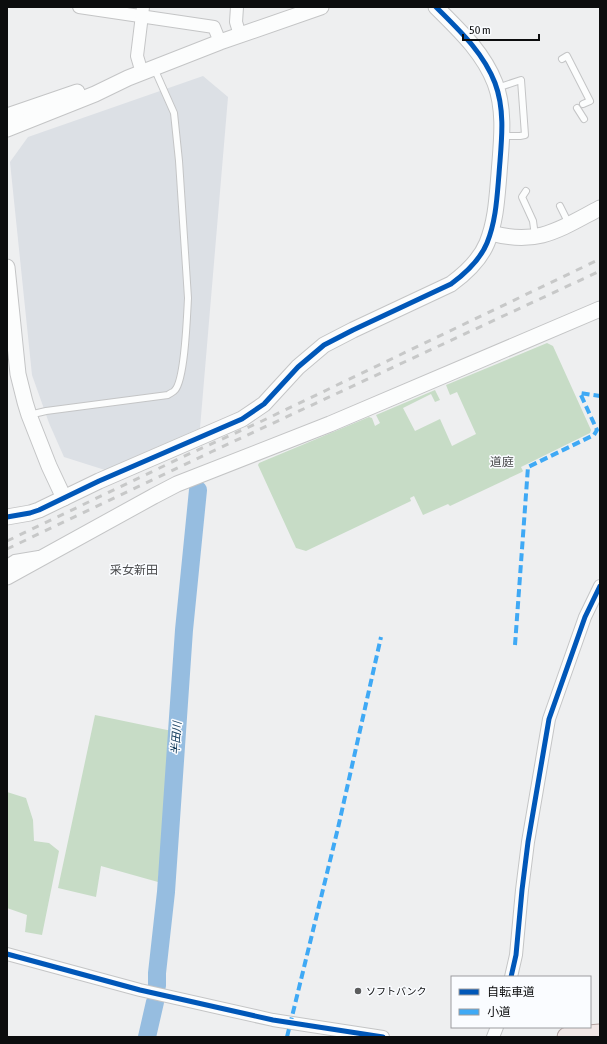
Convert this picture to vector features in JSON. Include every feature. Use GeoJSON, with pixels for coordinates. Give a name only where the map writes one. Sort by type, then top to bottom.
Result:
{"type":"FeatureCollection","features":[{"type":"Feature","properties":{"kind":"main road"},"geometry":{"type":"LineString","coordinates":[[567,1037],[600,1034]]}},
{"type":"Feature","properties":{"kind":"street"},"geometry":{"type":"LineString","coordinates":[[79,7],[143,12],[214,27],[220,42]]}},
{"type":"Feature","properties":{"kind":"street"},"geometry":{"type":"LineString","coordinates":[[237,7],[236,22],[240,35]]}},
{"type":"Feature","properties":{"kind":"street"},"geometry":{"type":"LineString","coordinates":[[7,129],[220,42],[321,7]]}},
{"type":"Feature","properties":{"kind":"street"},"geometry":{"type":"LineString","coordinates":[[7,517],[30,513],[242,419],[268,400],[298,367],[324,345],[452,284],[479,257],[494,224],[501,136],[501,111],[497,88],[480,54],[440,9]]}},
{"type":"Feature","properties":{"kind":"street"},"geometry":{"type":"LineString","coordinates":[[141,73],[137,56],[143,12]]}},
{"type":"Feature","properties":{"kind":"street"},"geometry":{"type":"LineString","coordinates":[[7,116],[53,99],[141,73]]}},
{"type":"Feature","properties":{"kind":"street"},"geometry":{"type":"LineString","coordinates":[[491,233],[515,238],[535,237],[556,231],[600,208]]}},
{"type":"Feature","properties":{"kind":"street"},"geometry":{"type":"LineString","coordinates":[[7,267],[18,374],[29,415],[64,498]]}},
{"type":"Feature","properties":{"kind":"street"},"geometry":{"type":"LineString","coordinates":[[7,577],[177,484],[330,424],[600,309]]}},
{"type":"Feature","properties":{"kind":"street"},"geometry":{"type":"LineString","coordinates":[[7,566],[15,561],[48,555]]}},
{"type":"Feature","properties":{"kind":"street"},"geometry":{"type":"LineString","coordinates":[[511,976],[516,955],[528,842],[549,719],[585,618],[600,586]]}},
{"type":"Feature","properties":{"kind":"street"},"geometry":{"type":"LineString","coordinates":[[7,954],[140,990],[266,1018],[383,1037]]}},
{"type":"Feature","properties":{"kind":"lane"},"geometry":{"type":"LineString","coordinates":[[562,59],[567,56],[590,101],[580,106],[584,119]]}},
{"type":"Feature","properties":{"kind":"lane"},"geometry":{"type":"LineString","coordinates":[[29,415],[46,410],[168,395],[176,389],[181,378],[188,298],[179,161],[174,113],[141,73]]}},
{"type":"Feature","properties":{"kind":"lane"},"geometry":{"type":"LineString","coordinates":[[497,88],[521,80],[525,135],[501,136]]}},
{"type":"Feature","properties":{"kind":"lane"},"geometry":{"type":"LineString","coordinates":[[522,105],[530,104]]}},
{"type":"Feature","properties":{"kind":"lane"},"geometry":{"type":"LineString","coordinates":[[526,191],[522,197],[533,221],[535,237]]}},
{"type":"Feature","properties":{"kind":"lane"},"geometry":{"type":"LineString","coordinates":[[560,206],[569,224]]}},
{"type":"Feature","properties":{"kind":"shaded area"},"geometry":{"type":"Polygon","coordinates":[[[203,76],[228,97],[200,428],[105,470],[64,457],[49,423],[32,375],[10,162],[28,137],[203,76]]]}},
{"type":"Feature","properties":{"kind":"green space"},"geometry":{"type":"Polygon","coordinates":[[[547,343],[553,346],[591,430],[590,433],[521,467],[522,472],[450,506],[448,504],[423,515],[414,496],[410,498],[411,501],[306,551],[296,548],[258,465],[259,463],[369,417],[372,418],[375,426],[380,423],[376,415],[435,390],[440,400],[435,402],[431,394],[403,408],[415,431],[440,419],[452,446],[476,434],[457,392],[450,395],[446,385],[547,343]]]}},
{"type":"Feature","properties":{"kind":"green space"},"geometry":{"type":"Polygon","coordinates":[[[95,715],[172,731],[158,882],[101,866],[96,897],[58,888],[95,715]]]}},
{"type":"Feature","properties":{"kind":"green space"},"geometry":{"type":"Polygon","coordinates":[[[7,792],[26,798],[33,820],[34,841],[49,843],[59,851],[42,935],[25,932],[27,915],[7,908],[7,792]]]}},
{"type":"Feature","properties":{"kind":"waterway","name":"半田川"},"geometry":{"type":"LineString","coordinates":[[157,986],[157,973],[166,892],[184,630],[198,490]]}},
{"type":"Feature","properties":{"kind":"waterway","name":"半田川"},"geometry":{"type":"LineString","coordinates":[[147,1037],[155,1002]]}},
{"type":"Feature","properties":{"kind":"railway"},"geometry":{"type":"LineString","coordinates":[[7,541],[600,259]]}},
{"type":"Feature","properties":{"kind":"railway"},"geometry":{"type":"LineString","coordinates":[[7,549],[211,452],[600,271]]}},
{"type":"Feature","properties":{"kind":"marked path"},"geometry":{"type":"LineString","coordinates":[[515,645],[528,467],[594,435],[597,430],[580,393],[600,396]]}},
{"type":"Feature","properties":{"kind":"marked path"},"geometry":{"type":"LineString","coordinates":[[287,1037],[338,828],[381,637]]}},
{"type":"Feature","properties":{"kind":"cycle path"},"geometry":{"type":"LineString","coordinates":[[7,517],[39,510],[99,481],[242,419],[264,404],[298,367],[324,345],[451,284],[467,271],[476,261],[487,243],[496,209],[502,140],[501,105],[495,83],[484,61],[470,42],[436,7]]}},
{"type":"Feature","properties":{"kind":"cycle path"},"geometry":{"type":"LineString","coordinates":[[511,976],[516,955],[528,842],[549,719],[585,617],[600,586]]}},
{"type":"Feature","properties":{"kind":"cycle path"},"geometry":{"type":"LineString","coordinates":[[7,954],[140,990],[273,1020],[383,1037]]}},
{"type":"Feature","properties":{"kind":"place","name":"ソフトバンク"},"geometry":{"type":"Point","coordinates":[358,991]}},
{"type":"Feature","properties":{"kind":"district","name":"道庭"},"geometry":{"type":"Point","coordinates":[502,462]}},
{"type":"Feature","properties":{"kind":"district","name":"采女新田"},"geometry":{"type":"Point","coordinates":[134,570]}}]}
